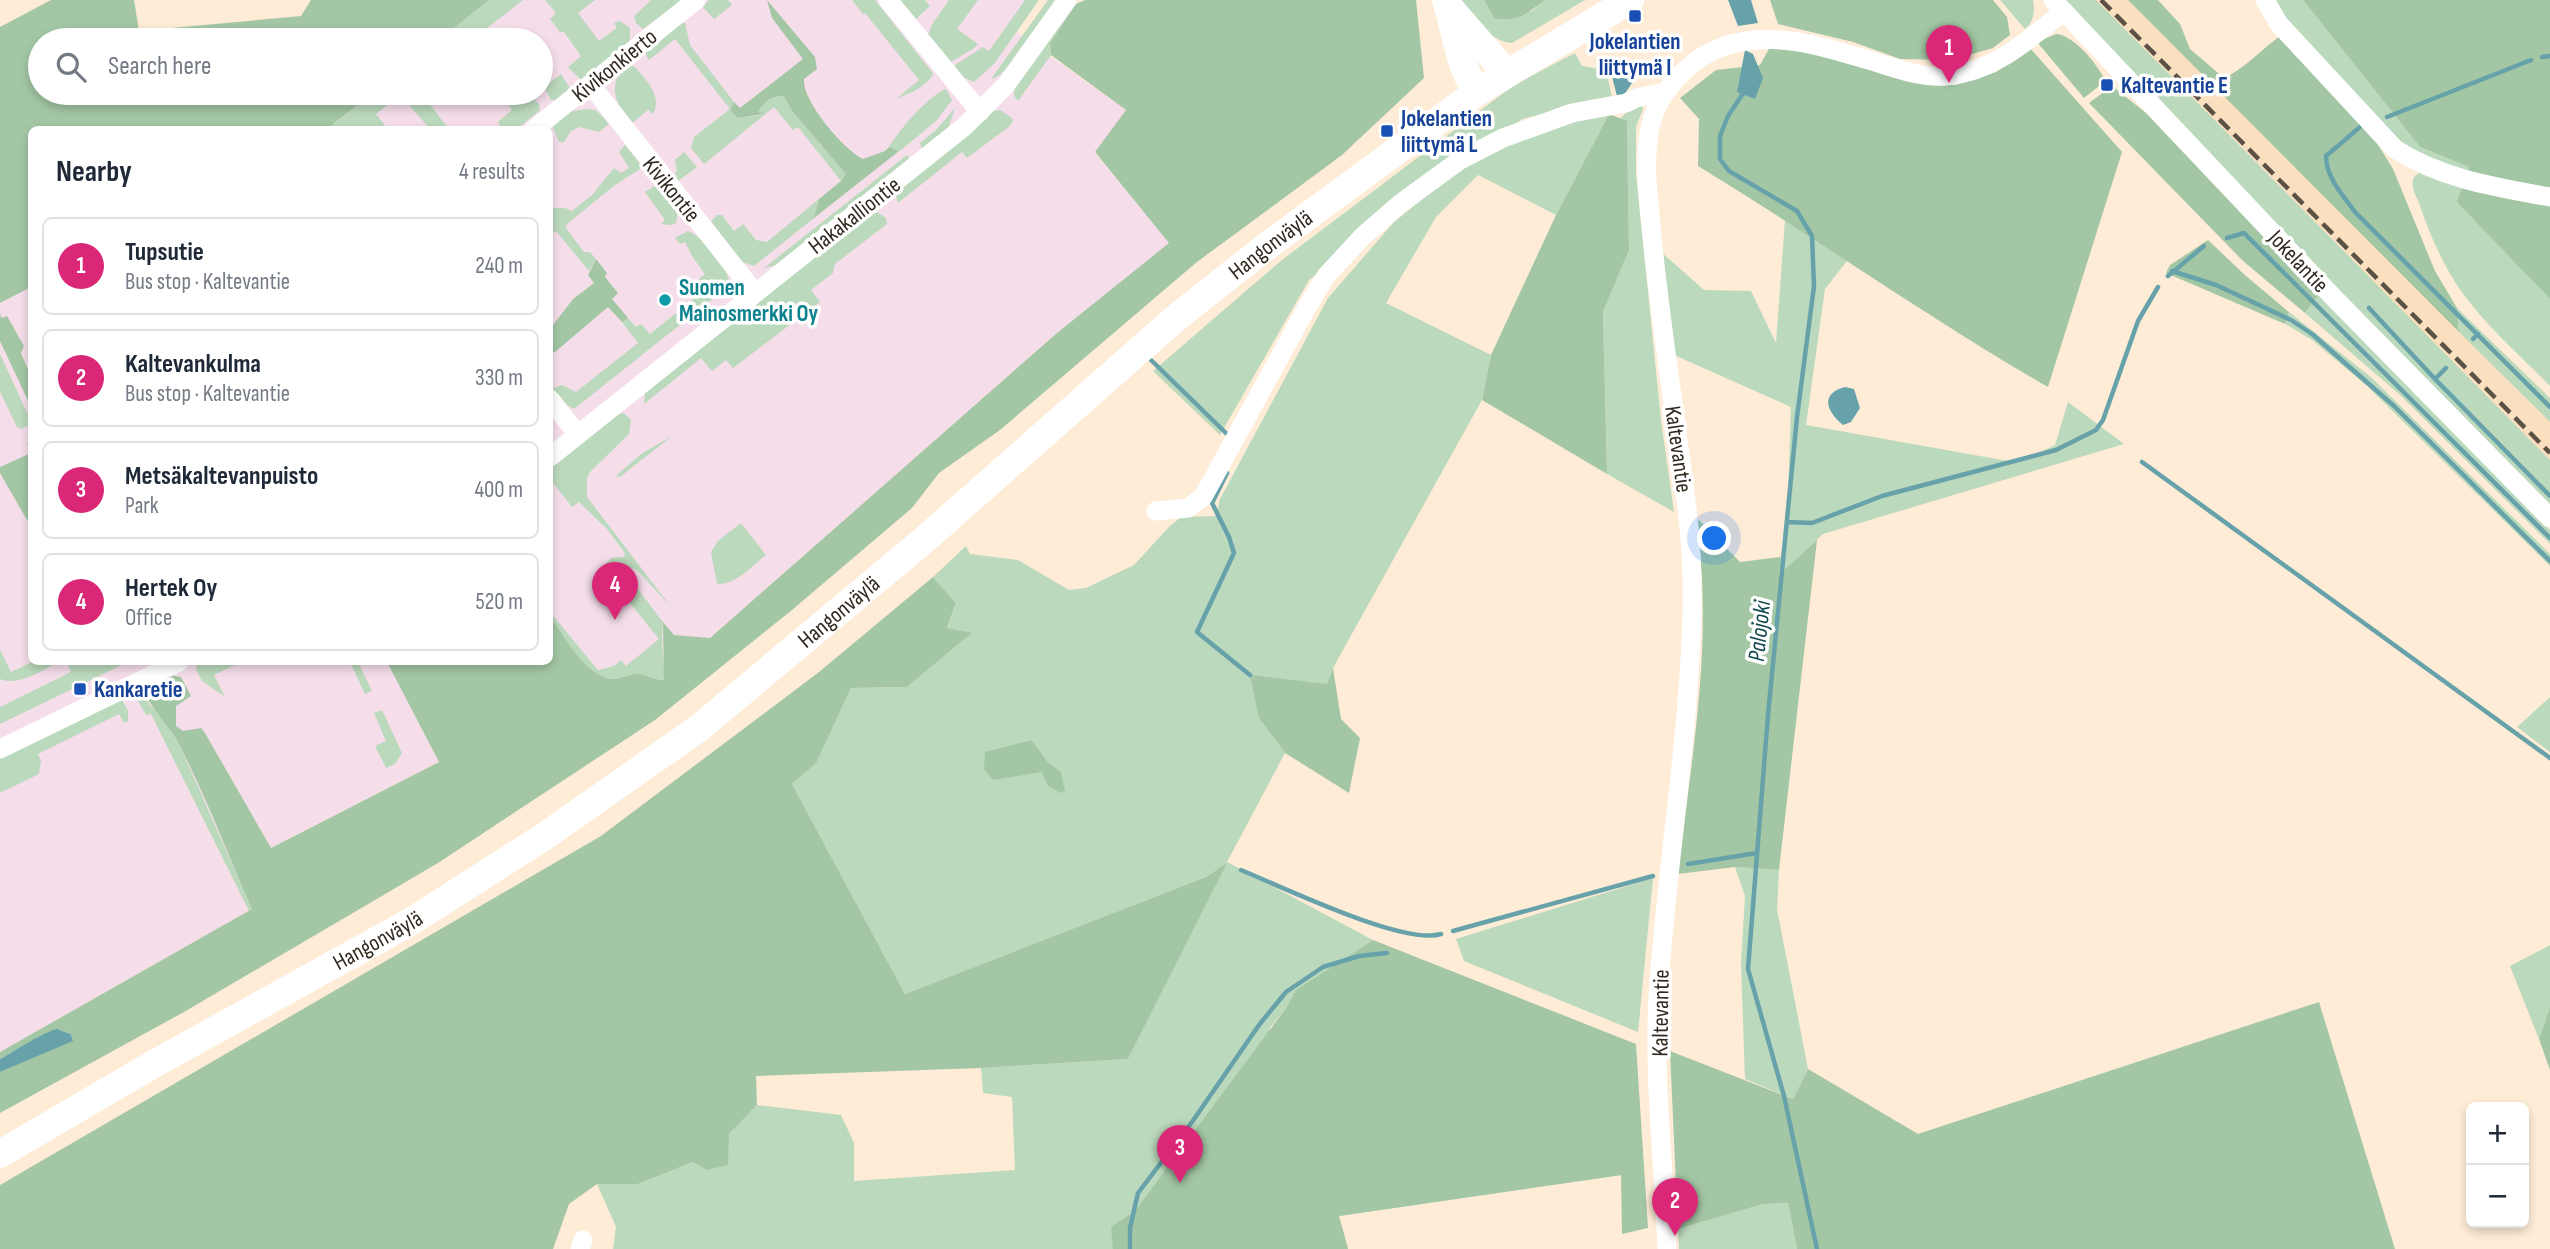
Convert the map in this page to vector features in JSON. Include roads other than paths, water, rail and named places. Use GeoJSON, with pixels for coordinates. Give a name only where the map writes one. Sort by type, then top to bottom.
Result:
{"type":"FeatureCollection","features":[{"type":"Feature","properties":{"kind":"highway","name":"Hangonväylä"},"geometry":{"type":"LineString","coordinates":[[0,1154],[152,1065],[412,920],[545,836],[699,729],[924,540],[1177,317],[1267,246],[1478,92],[1630,0]]}},
{"type":"Feature","properties":{"kind":"highway"},"geometry":{"type":"LineString","coordinates":[[1448,4],[1507,74]]}},
{"type":"Feature","properties":{"kind":"highway"},"geometry":{"type":"LineString","coordinates":[[1448,4],[1455,40],[1467,77],[1478,92]]}},
{"type":"Feature","properties":{"kind":"street","name":"Kivikonkierto"},"geometry":{"type":"LineString","coordinates":[[538,126],[696,0]]}},
{"type":"Feature","properties":{"kind":"street"},"geometry":{"type":"LineString","coordinates":[[888,0],[980,112]]}},
{"type":"Feature","properties":{"kind":"street","name":"Hakakalliontie"},"geometry":{"type":"LineString","coordinates":[[553,454],[980,112],[1023,63],[1066,0]]}},
{"type":"Feature","properties":{"kind":"street"},"geometry":{"type":"LineString","coordinates":[[2265,0],[2297,44],[2395,149],[2416,162],[2444,173],[2484,185],[2550,197]]}},
{"type":"Feature","properties":{"kind":"street","name":"Kaltevantie"},"geometry":{"type":"LineString","coordinates":[[1662,1248],[1657,1010],[1692,648],[1693,583],[1689,520],[1655,267],[1648,188],[1647,149],[1650,126],[1665,92],[1691,64],[1717,48],[1762,39],[1807,42],[1908,72],[1943,76],[1972,71],[2004,57],[2059,6]]}},
{"type":"Feature","properties":{"kind":"street","name":"Jokelantie"},"geometry":{"type":"LineString","coordinates":[[2059,6],[2335,299],[2550,518]]}},
{"type":"Feature","properties":{"kind":"street","name":"Kivikontie"},"geometry":{"type":"LineString","coordinates":[[590,84],[755,293]]}},
{"type":"Feature","properties":{"kind":"street"},"geometry":{"type":"LineString","coordinates":[[1156,511],[1188,508],[1203,497],[1326,276],[1363,236],[1401,203],[1460,160],[1503,138],[1572,113],[1665,92]]}},
{"type":"Feature","properties":{"kind":"street"},"geometry":{"type":"LineString","coordinates":[[553,403],[577,434]]}},
{"type":"Feature","properties":{"kind":"street"},"geometry":{"type":"LineString","coordinates":[[0,749],[166,665]]}},
{"type":"Feature","properties":{"kind":"water"},"geometry":{"type":"Polygon","coordinates":[[[1728,0],[1751,0],[1758,23],[1738,26],[1728,0]]]}},
{"type":"Feature","properties":{"kind":"water"},"geometry":{"type":"Polygon","coordinates":[[[1745,50],[1753,54],[1763,78],[1755,99],[1737,92],[1745,50]]]}},
{"type":"Feature","properties":{"kind":"water"},"geometry":{"type":"Polygon","coordinates":[[[1619,61],[1632,83],[1624,95],[1617,96],[1609,65],[1619,61]]]}},
{"type":"Feature","properties":{"kind":"water"},"geometry":{"type":"Polygon","coordinates":[[[1845,387],[1854,389],[1860,408],[1851,422],[1843,425],[1833,415],[1828,404],[1831,394],[1845,387]]]}},
{"type":"Feature","properties":{"kind":"water"},"geometry":{"type":"Polygon","coordinates":[[[57,1029],[71,1034],[73,1041],[0,1072],[0,1059],[57,1029]]]}},
{"type":"Feature","properties":{"kind":"waterway"},"geometry":{"type":"LineString","coordinates":[[2542,57],[2550,56]]}},
{"type":"Feature","properties":{"kind":"waterway"},"geometry":{"type":"LineString","coordinates":[[2387,117],[2531,60]]}},
{"type":"Feature","properties":{"kind":"waterway","name":"Palojoki"},"geometry":{"type":"LineString","coordinates":[[1746,89],[1728,116],[1720,136],[1720,159],[1729,171],[1797,211],[1812,236],[1814,286],[1797,417],[1768,715],[1748,969],[1784,1096],[1817,1249]]}},
{"type":"Feature","properties":{"kind":"waterway"},"geometry":{"type":"LineString","coordinates":[[2360,127],[2326,156],[2329,172],[2341,193],[2355,212],[2550,407]]}},
{"type":"Feature","properties":{"kind":"waterway"},"geometry":{"type":"LineString","coordinates":[[2227,238],[2244,233],[2550,538]]}},
{"type":"Feature","properties":{"kind":"waterway"},"geometry":{"type":"LineString","coordinates":[[2168,276],[2204,246]]}},
{"type":"Feature","properties":{"kind":"waterway"},"geometry":{"type":"LineString","coordinates":[[2172,271],[2216,285],[2291,320],[2312,334],[2394,406],[2550,561]]}},
{"type":"Feature","properties":{"kind":"waterway"},"geometry":{"type":"LineString","coordinates":[[1787,522],[1812,523],[1882,496],[2056,450],[2096,430],[2103,420],[2138,321],[2158,287]]}},
{"type":"Feature","properties":{"kind":"waterway"},"geometry":{"type":"LineString","coordinates":[[2369,308],[2435,379],[2446,368]]}},
{"type":"Feature","properties":{"kind":"waterway"},"geometry":{"type":"LineString","coordinates":[[2473,339],[2478,334]]}},
{"type":"Feature","properties":{"kind":"waterway"},"geometry":{"type":"LineString","coordinates":[[1151,360],[1230,437]]}},
{"type":"Feature","properties":{"kind":"waterway"},"geometry":{"type":"LineString","coordinates":[[2435,379],[2550,496]]}},
{"type":"Feature","properties":{"kind":"waterway"},"geometry":{"type":"LineString","coordinates":[[2142,462],[2550,758]]}},
{"type":"Feature","properties":{"kind":"waterway"},"geometry":{"type":"LineString","coordinates":[[1227,473],[1212,503],[1234,553],[1197,632],[1250,675]]}},
{"type":"Feature","properties":{"kind":"waterway"},"geometry":{"type":"LineString","coordinates":[[1688,864],[1757,853]]}},
{"type":"Feature","properties":{"kind":"waterway"},"geometry":{"type":"LineString","coordinates":[[1241,870],[1372,923],[1423,935],[1441,934]]}},
{"type":"Feature","properties":{"kind":"waterway"},"geometry":{"type":"LineString","coordinates":[[1453,931],[1653,876]]}},
{"type":"Feature","properties":{"kind":"waterway"},"geometry":{"type":"LineString","coordinates":[[1130,1249],[1130,1228],[1138,1193],[1192,1122],[1259,1025],[1286,992],[1323,967],[1359,956],[1387,953]]}},
{"type":"Feature","properties":{"kind":"railway"},"geometry":{"type":"LineString","coordinates":[[2101,0],[2550,453]]}},
{"type":"Feature","properties":{"kind":"place","name":"Jokelantien liittymä I"},"geometry":{"type":"Point","coordinates":[1635,16]}},
{"type":"Feature","properties":{"kind":"place","name":"Tupsutie"},"geometry":{"type":"Point","coordinates":[1949,83]}},
{"type":"Feature","properties":{"kind":"place","name":"Kaltevantie E"},"geometry":{"type":"Point","coordinates":[2107,85]}},
{"type":"Feature","properties":{"kind":"place","name":"Jokelantien liittymä L"},"geometry":{"type":"Point","coordinates":[1387,131]}},
{"type":"Feature","properties":{"kind":"place","name":"Suomen Mainosmerkki Oy"},"geometry":{"type":"Point","coordinates":[665,300]}},
{"type":"Feature","properties":{"kind":"place","name":"Hertek Oy"},"geometry":{"type":"Point","coordinates":[615,620]}},
{"type":"Feature","properties":{"kind":"place","name":"Kankaretie"},"geometry":{"type":"Point","coordinates":[80,689]}},
{"type":"Feature","properties":{"kind":"place","name":"Metsäkaltevanpuisto"},"geometry":{"type":"Point","coordinates":[1180,1183]}},
{"type":"Feature","properties":{"kind":"place","name":"Kaltevankulma"},"geometry":{"type":"Point","coordinates":[1675,1236]}}]}
